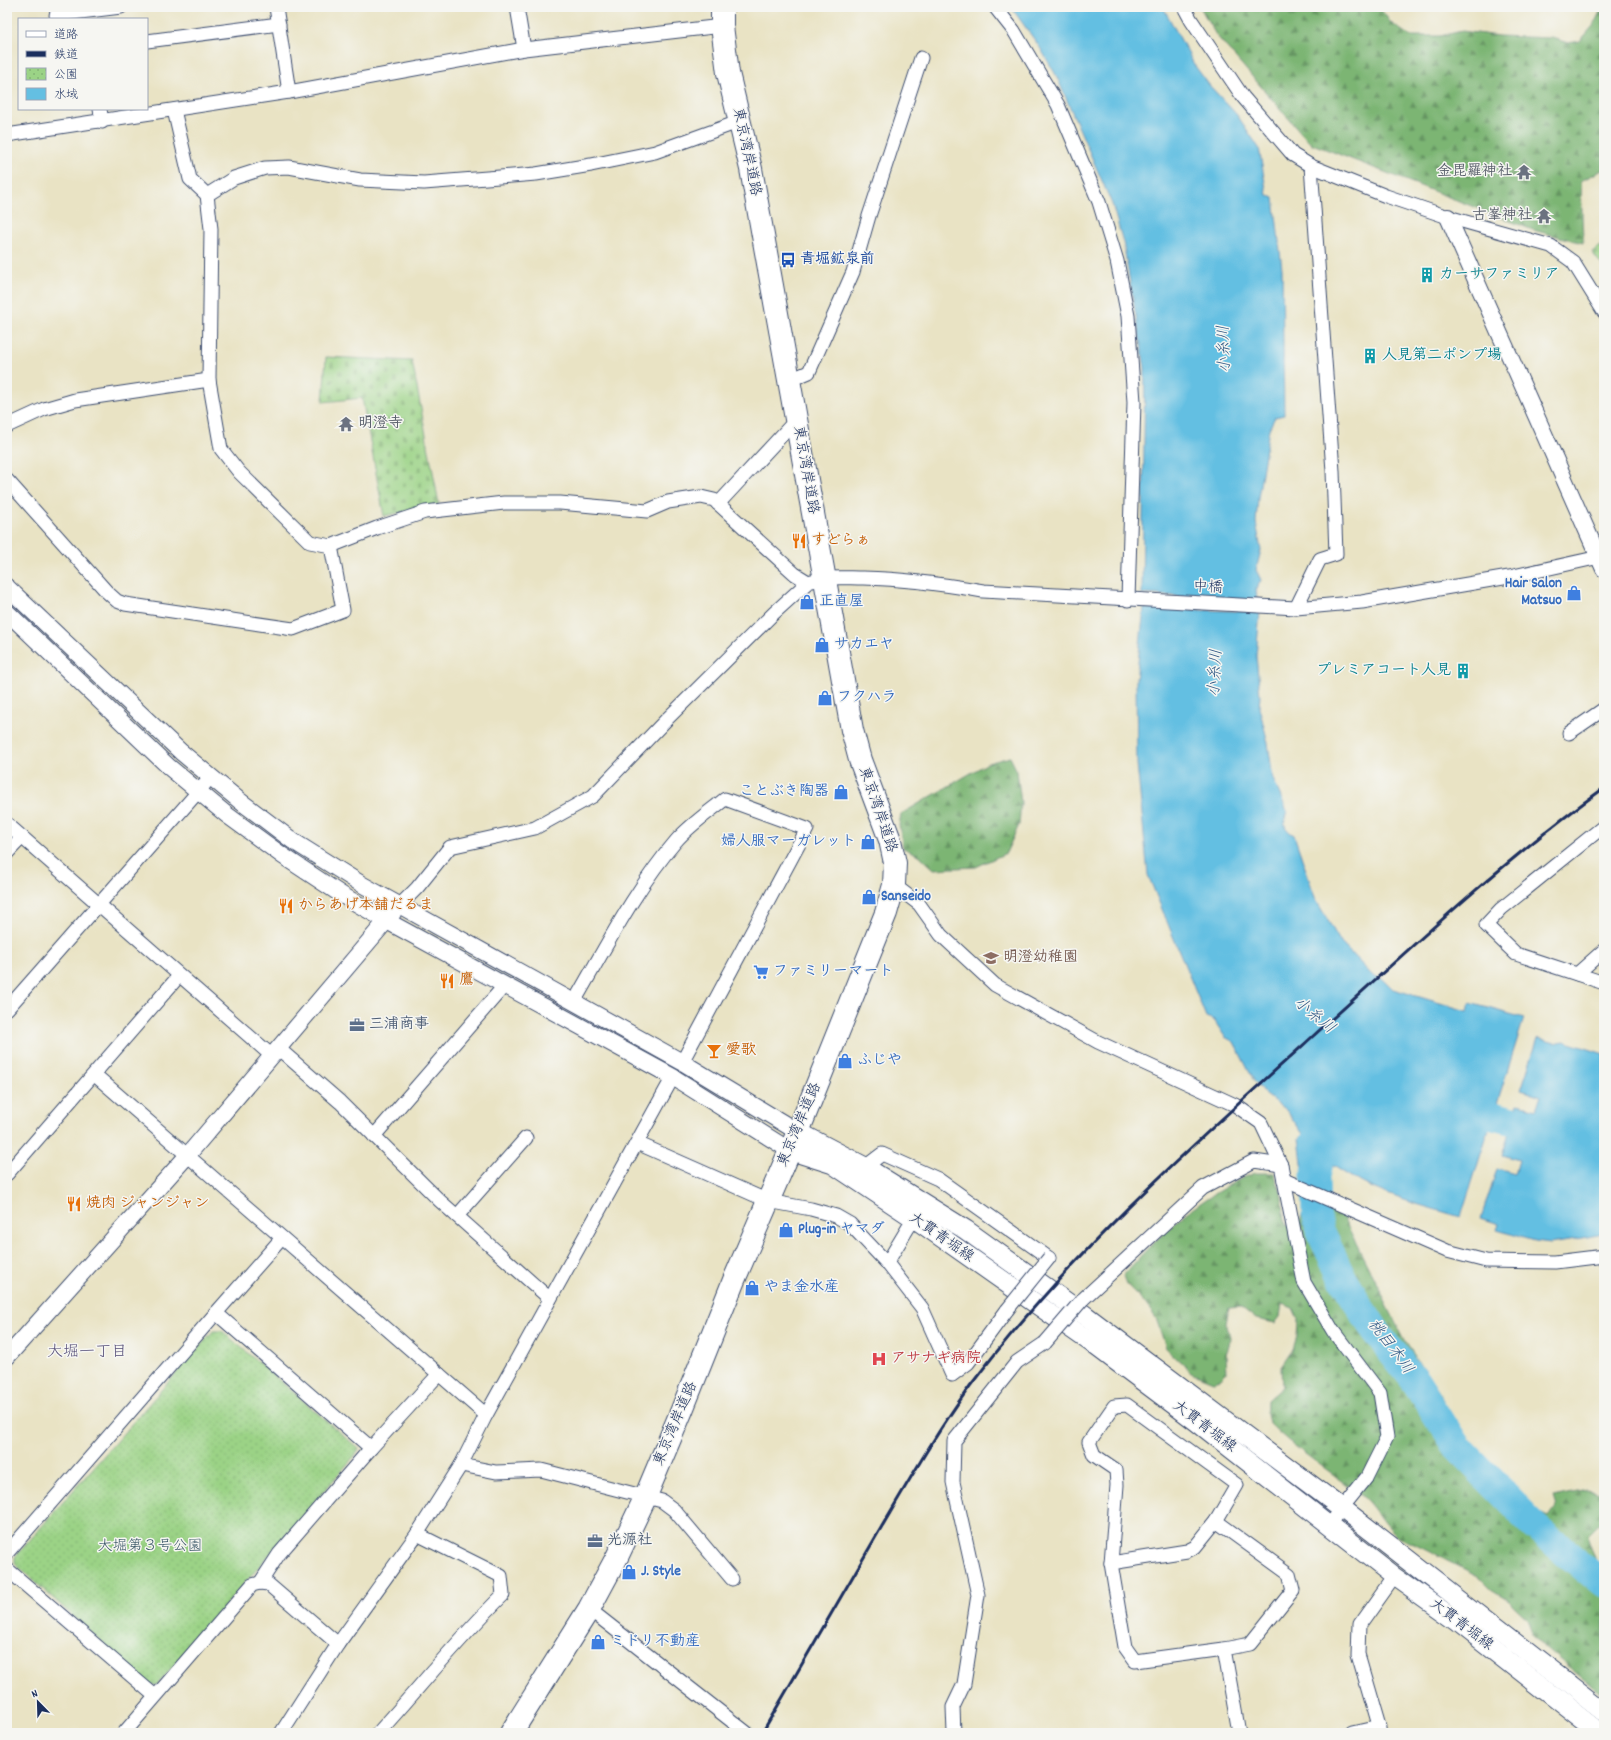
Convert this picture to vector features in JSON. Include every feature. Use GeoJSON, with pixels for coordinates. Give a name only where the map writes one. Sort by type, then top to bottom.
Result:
{"type":"FeatureCollection","features":[{"type":"Feature","properties":{"kind":"highway","name":"東京湾岸道路"},"geometry":{"type":"LineString","coordinates":[[511,1733],[589,1609],[617,1557],[645,1498],[794,1141],[886,913],[894,885],[895,863],[890,840],[860,760],[815,580],[790,380],[751,168],[741,121],[728,73],[722,17]]}},
{"type":"Feature","properties":{"kind":"main road","name":"大貫青堀線"},"geometry":{"type":"LineString","coordinates":[[794,1141],[865,1167],[972,1234],[1086,1316],[1343,1509],[1604,1712]]}},
{"type":"Feature","properties":{"kind":"main road","name":"大貫青堀線"},"geometry":{"type":"LineString","coordinates":[[794,1141],[833,1164],[914,1218],[1104,1352],[1196,1421],[1394,1576],[1457,1621],[1600,1733]]}},
{"type":"Feature","properties":{"kind":"street"},"geometry":{"type":"LineString","coordinates":[[56,14],[89,15],[121,7]]}},
{"type":"Feature","properties":{"kind":"street"},"geometry":{"type":"LineString","coordinates":[[276,7],[289,92]]}},
{"type":"Feature","properties":{"kind":"street"},"geometry":{"type":"LineString","coordinates":[[517,7],[524,49]]}},
{"type":"Feature","properties":{"kind":"street"},"geometry":{"type":"LineString","coordinates":[[996,7],[1014,31],[1058,105],[1099,202],[1117,261],[1128,316],[1134,402],[1131,600]]}},
{"type":"Feature","properties":{"kind":"street"},"geometry":{"type":"LineString","coordinates":[[1184,7],[1191,20],[1243,97],[1293,154],[1311,166],[1386,196],[1448,217],[1551,246],[1573,262],[1604,312]]}},
{"type":"Feature","properties":{"kind":"street"},"geometry":{"type":"LineString","coordinates":[[7,136],[101,115],[174,110],[289,92],[524,49],[722,17]]}},
{"type":"Feature","properties":{"kind":"street"},"geometry":{"type":"LineString","coordinates":[[148,41],[279,24]]}},
{"type":"Feature","properties":{"kind":"street"},"geometry":{"type":"LineString","coordinates":[[790,380],[809,372],[853,272],[872,208],[921,58]]}},
{"type":"Feature","properties":{"kind":"street"},"geometry":{"type":"LineString","coordinates":[[174,110],[190,180],[207,195],[211,229],[209,380],[221,449],[239,472],[310,542],[331,546],[377,528],[425,512],[504,503],[560,503],[647,511],[668,502],[700,497],[714,500],[795,574],[815,580]]}},
{"type":"Feature","properties":{"kind":"street"},"geometry":{"type":"LineString","coordinates":[[207,195],[234,178],[265,168],[289,167],[360,180],[424,183],[536,174],[655,152],[741,121]]}},
{"type":"Feature","properties":{"kind":"street"},"geometry":{"type":"LineString","coordinates":[[1296,608],[1320,559],[1336,554],[1333,471],[1311,166]]}},
{"type":"Feature","properties":{"kind":"street"},"geometry":{"type":"LineString","coordinates":[[1448,217],[1602,561]]}},
{"type":"Feature","properties":{"kind":"street"},"geometry":{"type":"LineString","coordinates":[[7,426],[44,409],[75,400],[209,380]]}},
{"type":"Feature","properties":{"kind":"street"},"geometry":{"type":"LineString","coordinates":[[718,504],[796,420]]}},
{"type":"Feature","properties":{"kind":"street"},"geometry":{"type":"LineString","coordinates":[[7,480],[107,592],[117,601],[125,604],[293,629],[343,610],[331,546]]}},
{"type":"Feature","properties":{"kind":"street","name":"中橋"},"geometry":{"type":"LineString","coordinates":[[815,580],[902,579],[983,591],[1296,608],[1362,602],[1602,561]]}},
{"type":"Feature","properties":{"kind":"street"},"geometry":{"type":"LineString","coordinates":[[7,1357],[187,1156],[399,906],[417,888],[450,847],[535,828],[593,796],[774,613],[815,580]]}},
{"type":"Feature","properties":{"kind":"street"},"geometry":{"type":"LineString","coordinates":[[7,587],[181,752],[240,801],[294,841],[399,906],[682,1062],[794,1141]]}},
{"type":"Feature","properties":{"kind":"street"},"geometry":{"type":"LineString","coordinates":[[7,612],[170,767],[199,792],[227,815],[283,856],[342,896],[673,1077],[794,1141]]}},
{"type":"Feature","properties":{"kind":"street"},"geometry":{"type":"LineString","coordinates":[[1569,733],[1604,709]]}},
{"type":"Feature","properties":{"kind":"street"},"geometry":{"type":"LineString","coordinates":[[7,1009],[212,777]]}},
{"type":"Feature","properties":{"kind":"street"},"geometry":{"type":"LineString","coordinates":[[574,1002],[636,897],[656,867],[678,839],[724,798],[807,829],[682,1062]]}},
{"type":"Feature","properties":{"kind":"street"},"geometry":{"type":"LineString","coordinates":[[7,824],[179,976],[340,1102],[457,1216],[550,1299]]}},
{"type":"Feature","properties":{"kind":"street"},"geometry":{"type":"LineString","coordinates":[[1604,826],[1501,909],[1486,925],[1516,954],[1604,983]]}},
{"type":"Feature","properties":{"kind":"street"},"geometry":{"type":"LineString","coordinates":[[7,853],[22,837]]}},
{"type":"Feature","properties":{"kind":"street"},"geometry":{"type":"LineString","coordinates":[[894,885],[919,904],[941,935],[995,985],[1098,1042],[1235,1104],[1261,1123],[1281,1165],[1304,1282],[1333,1331],[1380,1393],[1387,1437],[1367,1477],[1343,1509],[1329,1524]]}},
{"type":"Feature","properties":{"kind":"street"},"geometry":{"type":"LineString","coordinates":[[1577,974],[1604,950]]}},
{"type":"Feature","properties":{"kind":"street"},"geometry":{"type":"LineString","coordinates":[[7,1174],[95,1075],[179,976]]}},
{"type":"Feature","properties":{"kind":"street"},"geometry":{"type":"LineString","coordinates":[[374,1136],[505,985]]}},
{"type":"Feature","properties":{"kind":"street"},"geometry":{"type":"LineString","coordinates":[[95,1075],[486,1415]]}},
{"type":"Feature","properties":{"kind":"street"},"geometry":{"type":"LineString","coordinates":[[281,1733],[338,1644],[417,1534],[461,1465],[486,1415],[673,1077]]}},
{"type":"Feature","properties":{"kind":"street"},"geometry":{"type":"LineString","coordinates":[[457,1216],[526,1138]]}},
{"type":"Feature","properties":{"kind":"street"},"geometry":{"type":"LineString","coordinates":[[637,1143],[768,1201],[810,1209],[836,1216],[850,1224],[886,1263],[922,1308],[952,1375],[968,1363],[1007,1310],[1049,1258],[938,1179],[882,1154],[865,1167]]}},
{"type":"Feature","properties":{"kind":"street"},"geometry":{"type":"LineString","coordinates":[[954,1733],[954,1707],[964,1684],[978,1595],[953,1482],[954,1441],[1017,1362],[1044,1343],[1082,1300],[1203,1188],[1254,1161],[1281,1165]]}},
{"type":"Feature","properties":{"kind":"street"},"geometry":{"type":"LineString","coordinates":[[1284,1180],[1307,1188],[1447,1251],[1486,1261],[1555,1262],[1604,1256]]}},
{"type":"Feature","properties":{"kind":"street"},"geometry":{"type":"LineString","coordinates":[[886,1263],[914,1218]]}},
{"type":"Feature","properties":{"kind":"street"},"geometry":{"type":"LineString","coordinates":[[7,1553],[282,1238]]}},
{"type":"Feature","properties":{"kind":"street"},"geometry":{"type":"LineString","coordinates":[[216,1313],[371,1448]]}},
{"type":"Feature","properties":{"kind":"street"},"geometry":{"type":"LineString","coordinates":[[260,1583],[279,1554],[371,1448],[439,1374]]}},
{"type":"Feature","properties":{"kind":"street"},"geometry":{"type":"LineString","coordinates":[[1111,1563],[1187,1551],[1195,1547],[1216,1521],[1237,1485],[1127,1405],[1114,1406],[1089,1442],[1094,1455],[1116,1470],[1117,1485],[1111,1563],[1125,1647],[1135,1660],[1224,1650],[1250,1644],[1293,1590],[1289,1574],[1216,1521]]}},
{"type":"Feature","properties":{"kind":"street"},"geometry":{"type":"LineString","coordinates":[[461,1465],[496,1472],[541,1470],[645,1498],[662,1501],[674,1510],[732,1579]]}},
{"type":"Feature","properties":{"kind":"street"},"geometry":{"type":"LineString","coordinates":[[378,1733],[472,1626],[503,1595],[501,1576],[417,1534]]}},
{"type":"Feature","properties":{"kind":"street"},"geometry":{"type":"LineString","coordinates":[[7,1570],[155,1696]]}},
{"type":"Feature","properties":{"kind":"street"},"geometry":{"type":"LineString","coordinates":[[1353,1733],[1381,1730],[1358,1654],[1360,1625],[1394,1576]]}},
{"type":"Feature","properties":{"kind":"street"},"geometry":{"type":"LineString","coordinates":[[124,1733],[252,1585],[260,1583],[268,1584],[338,1644]]}},
{"type":"Feature","properties":{"kind":"street"},"geometry":{"type":"LineString","coordinates":[[589,1609],[747,1733]]}},
{"type":"Feature","properties":{"kind":"street"},"geometry":{"type":"LineString","coordinates":[[1224,1650],[1239,1733]]}},
{"type":"Feature","properties":{"kind":"green space"},"geometry":{"type":"Polygon","coordinates":[[[1200,7],[1379,7],[1391,23],[1410,36],[1440,36],[1462,31],[1499,36],[1552,38],[1568,43],[1580,41],[1593,26],[1600,12],[1598,7],[1604,7],[1604,169],[1581,181],[1583,243],[1533,230],[1310,143],[1216,35],[1200,7]]]}},
{"type":"Feature","properties":{"kind":"green space"},"geometry":{"type":"Polygon","coordinates":[[[1601,246],[1604,250],[1604,268],[1592,252],[1601,246]]]}},
{"type":"Feature","properties":{"kind":"green space"},"geometry":{"type":"Polygon","coordinates":[[[326,357],[412,361],[439,504],[384,516],[362,398],[323,402],[326,357]]]}},
{"type":"Feature","properties":{"kind":"green space"},"geometry":{"type":"Polygon","coordinates":[[[1010,757],[1017,771],[1021,803],[1019,825],[1006,853],[976,867],[934,869],[919,855],[903,848],[899,825],[901,814],[988,763],[1010,757]]]}},
{"type":"Feature","properties":{"kind":"green space"},"geometry":{"type":"Polygon","coordinates":[[[1254,1173],[1274,1173],[1281,1192],[1286,1226],[1300,1221],[1306,1206],[1339,1209],[1406,1343],[1441,1395],[1464,1437],[1486,1463],[1530,1508],[1549,1517],[1556,1507],[1553,1497],[1586,1490],[1604,1494],[1604,1522],[1598,1525],[1588,1535],[1599,1567],[1604,1571],[1604,1696],[1531,1636],[1530,1621],[1509,1601],[1491,1590],[1477,1576],[1396,1535],[1386,1526],[1371,1505],[1362,1496],[1282,1436],[1273,1426],[1267,1417],[1267,1400],[1282,1387],[1281,1367],[1293,1349],[1297,1336],[1298,1319],[1293,1308],[1282,1304],[1280,1317],[1275,1323],[1256,1319],[1241,1307],[1229,1308],[1226,1322],[1230,1337],[1226,1354],[1227,1373],[1221,1379],[1213,1381],[1191,1372],[1166,1348],[1156,1318],[1144,1302],[1126,1284],[1123,1276],[1151,1245],[1182,1217],[1217,1192],[1254,1173]]]}},
{"type":"Feature","properties":{"kind":"green space","name":"大堀第３号公園"},"geometry":{"type":"Polygon","coordinates":[[[213,1331],[222,1331],[359,1449],[157,1685],[150,1685],[15,1564],[15,1557],[213,1331]]]}},
{"type":"Feature","properties":{"kind":"water"},"geometry":{"type":"Polygon","coordinates":[[[1011,7],[1163,7],[1195,66],[1210,86],[1237,115],[1259,148],[1267,195],[1274,198],[1282,269],[1284,415],[1275,417],[1269,429],[1258,498],[1256,522],[1261,550],[1256,570],[1261,580],[1256,589],[1257,601],[1142,594],[1145,368],[1123,242],[1112,204],[1056,75],[1039,46],[1011,7]]]}},
{"type":"Feature","properties":{"kind":"water"},"geometry":{"type":"Polygon","coordinates":[[[1144,608],[1260,612],[1256,656],[1260,696],[1259,707],[1268,743],[1273,779],[1287,811],[1285,825],[1294,835],[1316,900],[1341,943],[1372,975],[1384,980],[1393,989],[1467,1011],[1470,1003],[1524,1018],[1461,1217],[1379,1191],[1334,1166],[1325,1169],[1326,1190],[1308,1180],[1302,1164],[1299,1138],[1303,1134],[1287,1111],[1265,1094],[1254,1081],[1234,1042],[1225,1037],[1214,1020],[1206,1017],[1148,875],[1137,764],[1136,680],[1144,608]]]}},
{"type":"Feature","properties":{"kind":"water"},"geometry":{"type":"Polygon","coordinates":[[[1538,1038],[1555,1043],[1564,1041],[1604,1054],[1604,1234],[1551,1243],[1535,1241],[1497,1230],[1499,1224],[1481,1218],[1497,1169],[1515,1174],[1519,1160],[1502,1155],[1518,1104],[1536,1109],[1541,1096],[1521,1090],[1538,1038]]]}},
{"type":"Feature","properties":{"kind":"water"},"geometry":{"type":"Polygon","coordinates":[[[1309,1196],[1327,1203],[1322,1208],[1318,1221],[1309,1217],[1309,1196]]]}},
{"type":"Feature","properties":{"kind":"waterway","name":"小糸川"},"geometry":{"type":"LineString","coordinates":[[1458,1100],[1493,1116],[1604,1143]]}},
{"type":"Feature","properties":{"kind":"waterway","name":"桃目木川"},"geometry":{"type":"LineString","coordinates":[[1323,1145],[1315,1176],[1316,1213],[1320,1231],[1343,1279],[1375,1330],[1416,1382],[1457,1447],[1536,1527],[1604,1584]]}},
{"type":"Feature","properties":{"kind":"railway"},"geometry":{"type":"LineString","coordinates":[[762,1733],[878,1533],[945,1422],[970,1386],[1008,1338],[1048,1292],[1132,1204],[1220,1120],[1382,973],[1491,877],[1565,817],[1604,788]]}},
{"type":"Feature","properties":{"kind":"place","name":"金毘羅神社"},"geometry":{"type":"Point","coordinates":[1524,172]}},
{"type":"Feature","properties":{"kind":"place","name":"古峯神社"},"geometry":{"type":"Point","coordinates":[1544,216]}},
{"type":"Feature","properties":{"kind":"place","name":"青堀鉱泉前"},"geometry":{"type":"Point","coordinates":[788,260]}},
{"type":"Feature","properties":{"kind":"place","name":"カーサファミリア"},"geometry":{"type":"Point","coordinates":[1427,275]}},
{"type":"Feature","properties":{"kind":"place","name":"人見第二ポンプ場"},"geometry":{"type":"Point","coordinates":[1370,356]}},
{"type":"Feature","properties":{"kind":"place","name":"明澄寺"},"geometry":{"type":"Point","coordinates":[346,424]}},
{"type":"Feature","properties":{"kind":"place","name":"すどらぁ"},"geometry":{"type":"Point","coordinates":[799,541]}},
{"type":"Feature","properties":{"kind":"place","name":"Hair Salon Matsuo"},"geometry":{"type":"Point","coordinates":[1574,593]}},
{"type":"Feature","properties":{"kind":"place","name":"正直屋"},"geometry":{"type":"Point","coordinates":[807,602]}},
{"type":"Feature","properties":{"kind":"place","name":"サカエヤ"},"geometry":{"type":"Point","coordinates":[822,645]}},
{"type":"Feature","properties":{"kind":"place","name":"プレミアコート人見"},"geometry":{"type":"Point","coordinates":[1463,671]}},
{"type":"Feature","properties":{"kind":"place","name":"フクハラ"},"geometry":{"type":"Point","coordinates":[825,698]}},
{"type":"Feature","properties":{"kind":"place","name":"ことぶき陶器"},"geometry":{"type":"Point","coordinates":[841,792]}},
{"type":"Feature","properties":{"kind":"place","name":"婦人服マーガレット"},"geometry":{"type":"Point","coordinates":[868,842]}},
{"type":"Feature","properties":{"kind":"place","name":"Sanseido"},"geometry":{"type":"Point","coordinates":[869,897]}},
{"type":"Feature","properties":{"kind":"place","name":"からあげ本舗だるま"},"geometry":{"type":"Point","coordinates":[286,906]}},
{"type":"Feature","properties":{"kind":"place","name":"明澄幼稚園"},"geometry":{"type":"Point","coordinates":[991,958]}},
{"type":"Feature","properties":{"kind":"place","name":"ファミリーマート"},"geometry":{"type":"Point","coordinates":[761,972]}},
{"type":"Feature","properties":{"kind":"place","name":"鷹"},"geometry":{"type":"Point","coordinates":[447,981]}},
{"type":"Feature","properties":{"kind":"place","name":"三浦商事"},"geometry":{"type":"Point","coordinates":[357,1025]}},
{"type":"Feature","properties":{"kind":"place","name":"愛歌"},"geometry":{"type":"Point","coordinates":[714,1051]}},
{"type":"Feature","properties":{"kind":"place","name":"ふじや"},"geometry":{"type":"Point","coordinates":[845,1061]}},
{"type":"Feature","properties":{"kind":"place","name":"焼肉 ジャンジャン"},"geometry":{"type":"Point","coordinates":[74,1204]}},
{"type":"Feature","properties":{"kind":"place","name":"Plug-in ヤマダ"},"geometry":{"type":"Point","coordinates":[786,1230]}},
{"type":"Feature","properties":{"kind":"place","name":"やま金水産"},"geometry":{"type":"Point","coordinates":[752,1288]}},
{"type":"Feature","properties":{"kind":"place","name":"アサナギ病院"},"geometry":{"type":"Point","coordinates":[879,1359]}},
{"type":"Feature","properties":{"kind":"place","name":"光源社"},"geometry":{"type":"Point","coordinates":[595,1541]}},
{"type":"Feature","properties":{"kind":"place","name":"J. Style"},"geometry":{"type":"Point","coordinates":[629,1572]}},
{"type":"Feature","properties":{"kind":"place","name":"ミドリ不動産"},"geometry":{"type":"Point","coordinates":[598,1642]}},
{"type":"Feature","properties":{"kind":"district","name":"大堀一丁目"},"geometry":{"type":"Point","coordinates":[87,1352]}}]}
